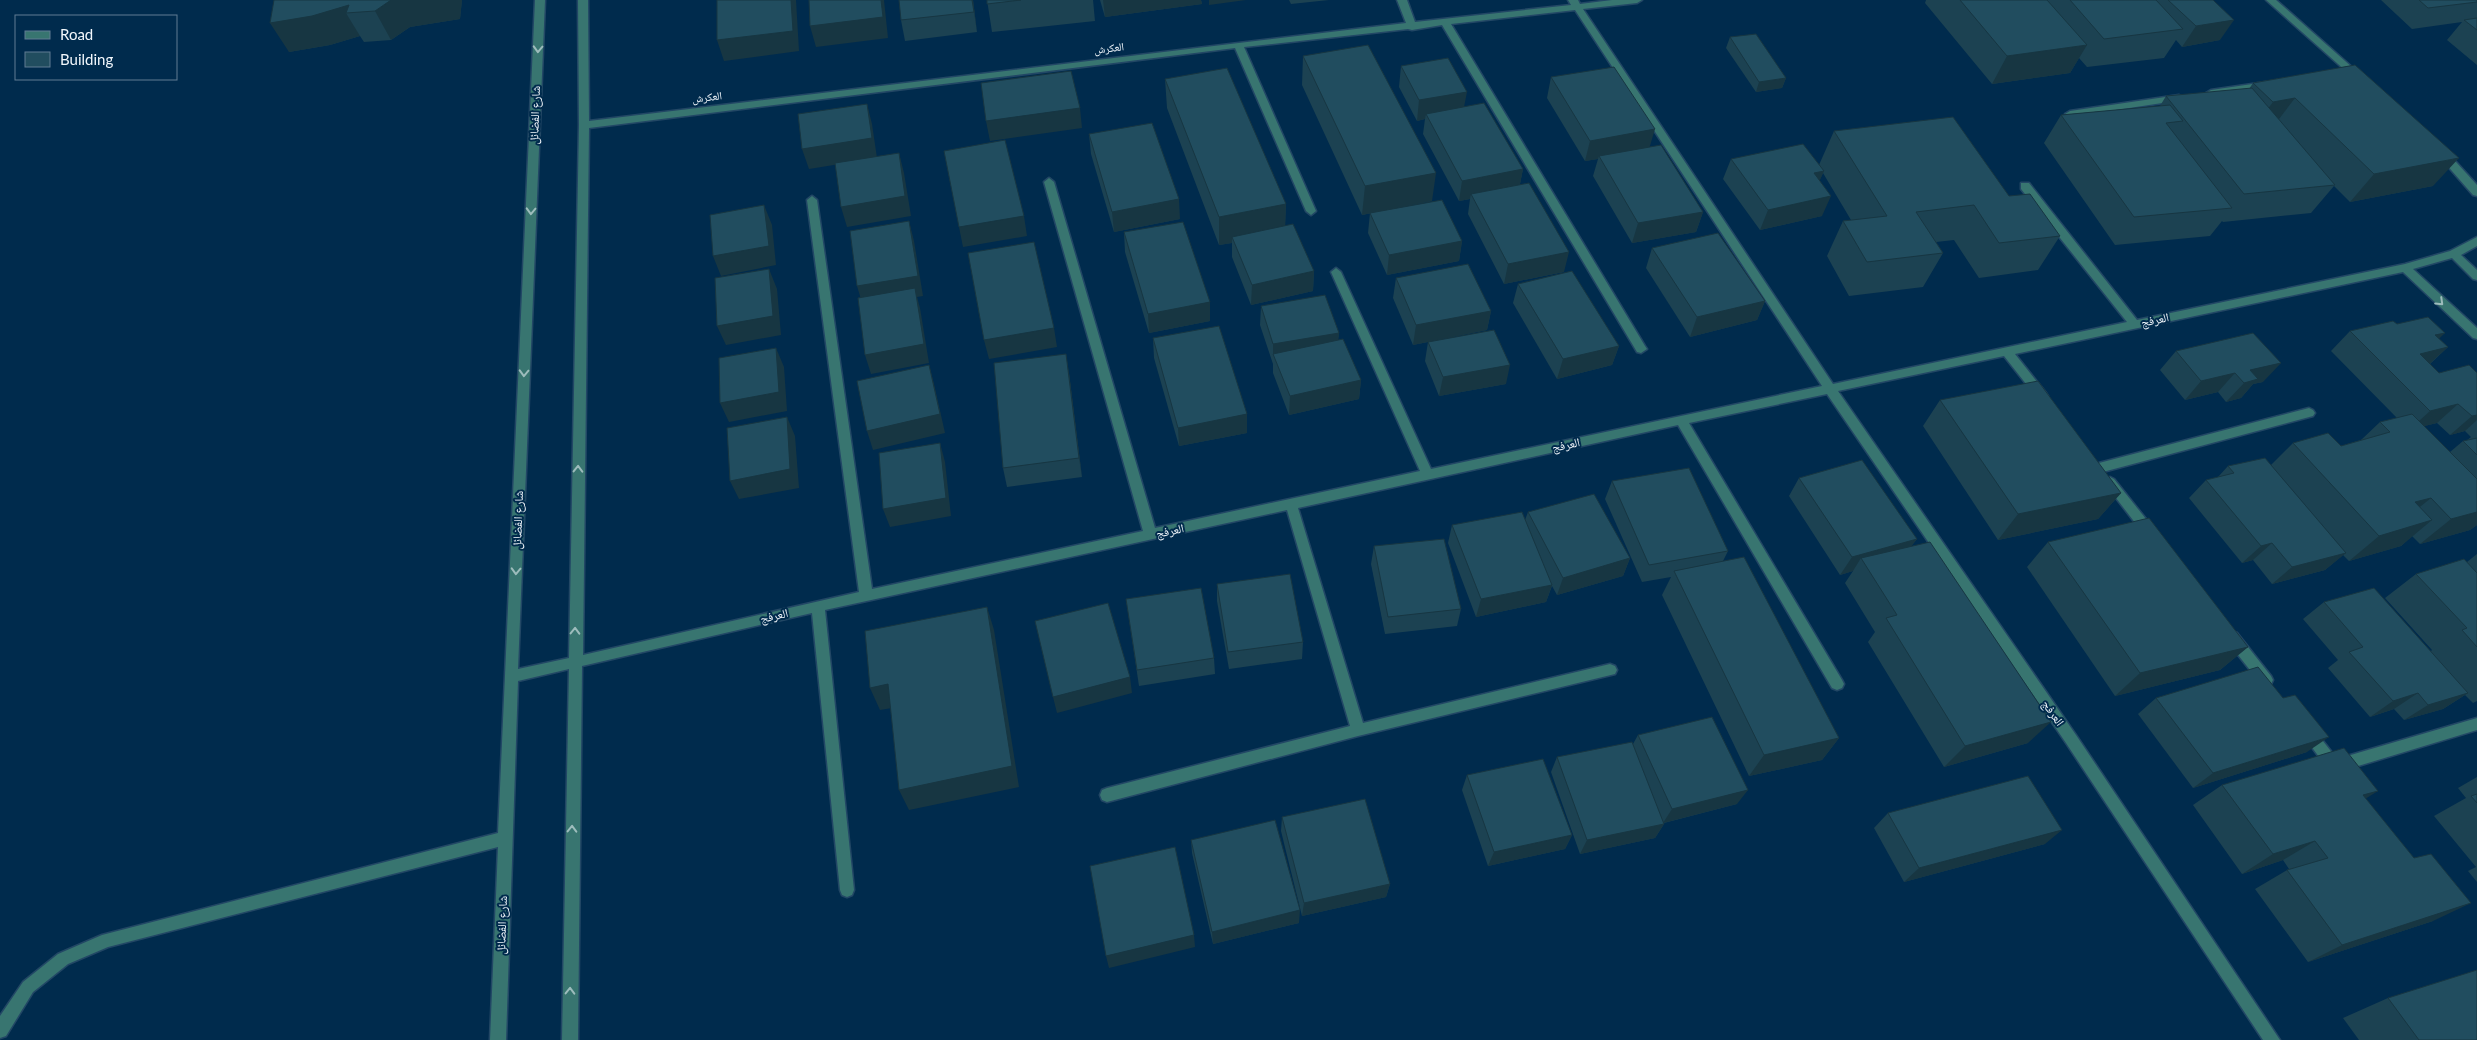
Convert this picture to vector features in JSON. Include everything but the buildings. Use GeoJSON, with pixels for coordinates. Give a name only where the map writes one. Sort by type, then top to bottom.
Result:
{"type":"FeatureCollection","features":[{"type":"Feature","properties":{"kind":"street","name":"شارع الفضائل"},"geometry":{"type":"LineString","coordinates":[[498,1040],[511,677],[540,0]]}},
{"type":"Feature","properties":{"kind":"street"},"geometry":{"type":"LineString","coordinates":[[570,1040],[574,661],[584,125],[582,0]]}},
{"type":"Feature","properties":{"kind":"street"},"geometry":{"type":"LineString","coordinates":[[1402,0],[1412,27]]}},
{"type":"Feature","properties":{"kind":"street","name":"العكرش"},"geometry":{"type":"LineString","coordinates":[[584,125],[1238,45],[1446,23],[1575,4],[1637,0]]}},
{"type":"Feature","properties":{"kind":"street"},"geometry":{"type":"LineString","coordinates":[[2271,0],[2366,85]]}},
{"type":"Feature","properties":{"kind":"street"},"geometry":{"type":"LineString","coordinates":[[1575,4],[1830,389]]}},
{"type":"Feature","properties":{"kind":"street"},"geometry":{"type":"LineString","coordinates":[[1446,23],[1641,349]]}},
{"type":"Feature","properties":{"kind":"street"},"geometry":{"type":"LineString","coordinates":[[1238,45],[1310,211]]}},
{"type":"Feature","properties":{"kind":"street"},"geometry":{"type":"LineString","coordinates":[[2336,74],[2352,72]]}},
{"type":"Feature","properties":{"kind":"street"},"geometry":{"type":"LineString","coordinates":[[2070,114],[2274,84]]}},
{"type":"Feature","properties":{"kind":"street"},"geometry":{"type":"LineString","coordinates":[[2436,148],[2477,192]]}},
{"type":"Feature","properties":{"kind":"street"},"geometry":{"type":"LineString","coordinates":[[1050,182],[1151,534]]}},
{"type":"Feature","properties":{"kind":"street"},"geometry":{"type":"LineString","coordinates":[[2025,186],[2135,325]]}},
{"type":"Feature","properties":{"kind":"street"},"geometry":{"type":"LineString","coordinates":[[812,200],[866,596]]}},
{"type":"Feature","properties":{"kind":"street","name":"العرفج"},"geometry":{"type":"LineString","coordinates":[[511,677],[818,606],[1151,534],[1681,420],[2405,268],[2454,254],[2477,241]]}},
{"type":"Feature","properties":{"kind":"street"},"geometry":{"type":"LineString","coordinates":[[2454,254],[2477,276]]}},
{"type":"Feature","properties":{"kind":"street"},"geometry":{"type":"LineString","coordinates":[[2405,268],[2477,335]]}},
{"type":"Feature","properties":{"kind":"street"},"geometry":{"type":"LineString","coordinates":[[1336,272],[1428,475]]}},
{"type":"Feature","properties":{"kind":"street"},"geometry":{"type":"LineString","coordinates":[[2007,352],[2051,406]]}},
{"type":"Feature","properties":{"kind":"street","name":"العرفج"},"geometry":{"type":"LineString","coordinates":[[1830,389],[2065,731],[2272,1040]]}},
{"type":"Feature","properties":{"kind":"street"},"geometry":{"type":"LineString","coordinates":[[2161,546],[2096,464],[2309,413]]}},
{"type":"Feature","properties":{"kind":"street"},"geometry":{"type":"LineString","coordinates":[[1681,420],[1837,684]]}},
{"type":"Feature","properties":{"kind":"street"},"geometry":{"type":"LineString","coordinates":[[1291,504],[1358,730]]}},
{"type":"Feature","properties":{"kind":"street"},"geometry":{"type":"LineString","coordinates":[[818,606],[847,890]]}},
{"type":"Feature","properties":{"kind":"street"},"geometry":{"type":"LineString","coordinates":[[2223,625],[2272,688]]}},
{"type":"Feature","properties":{"kind":"street"},"geometry":{"type":"LineString","coordinates":[[1107,795],[1358,730],[1610,670]]}},
{"type":"Feature","properties":{"kind":"street"},"geometry":{"type":"LineString","coordinates":[[2297,719],[2346,782]]}},
{"type":"Feature","properties":{"kind":"street"},"geometry":{"type":"LineString","coordinates":[[2334,766],[2477,724]]}},
{"type":"Feature","properties":{"kind":"street"},"geometry":{"type":"LineString","coordinates":[[0,1030],[28,987],[63,959],[106,940],[506,838]]}}]}
